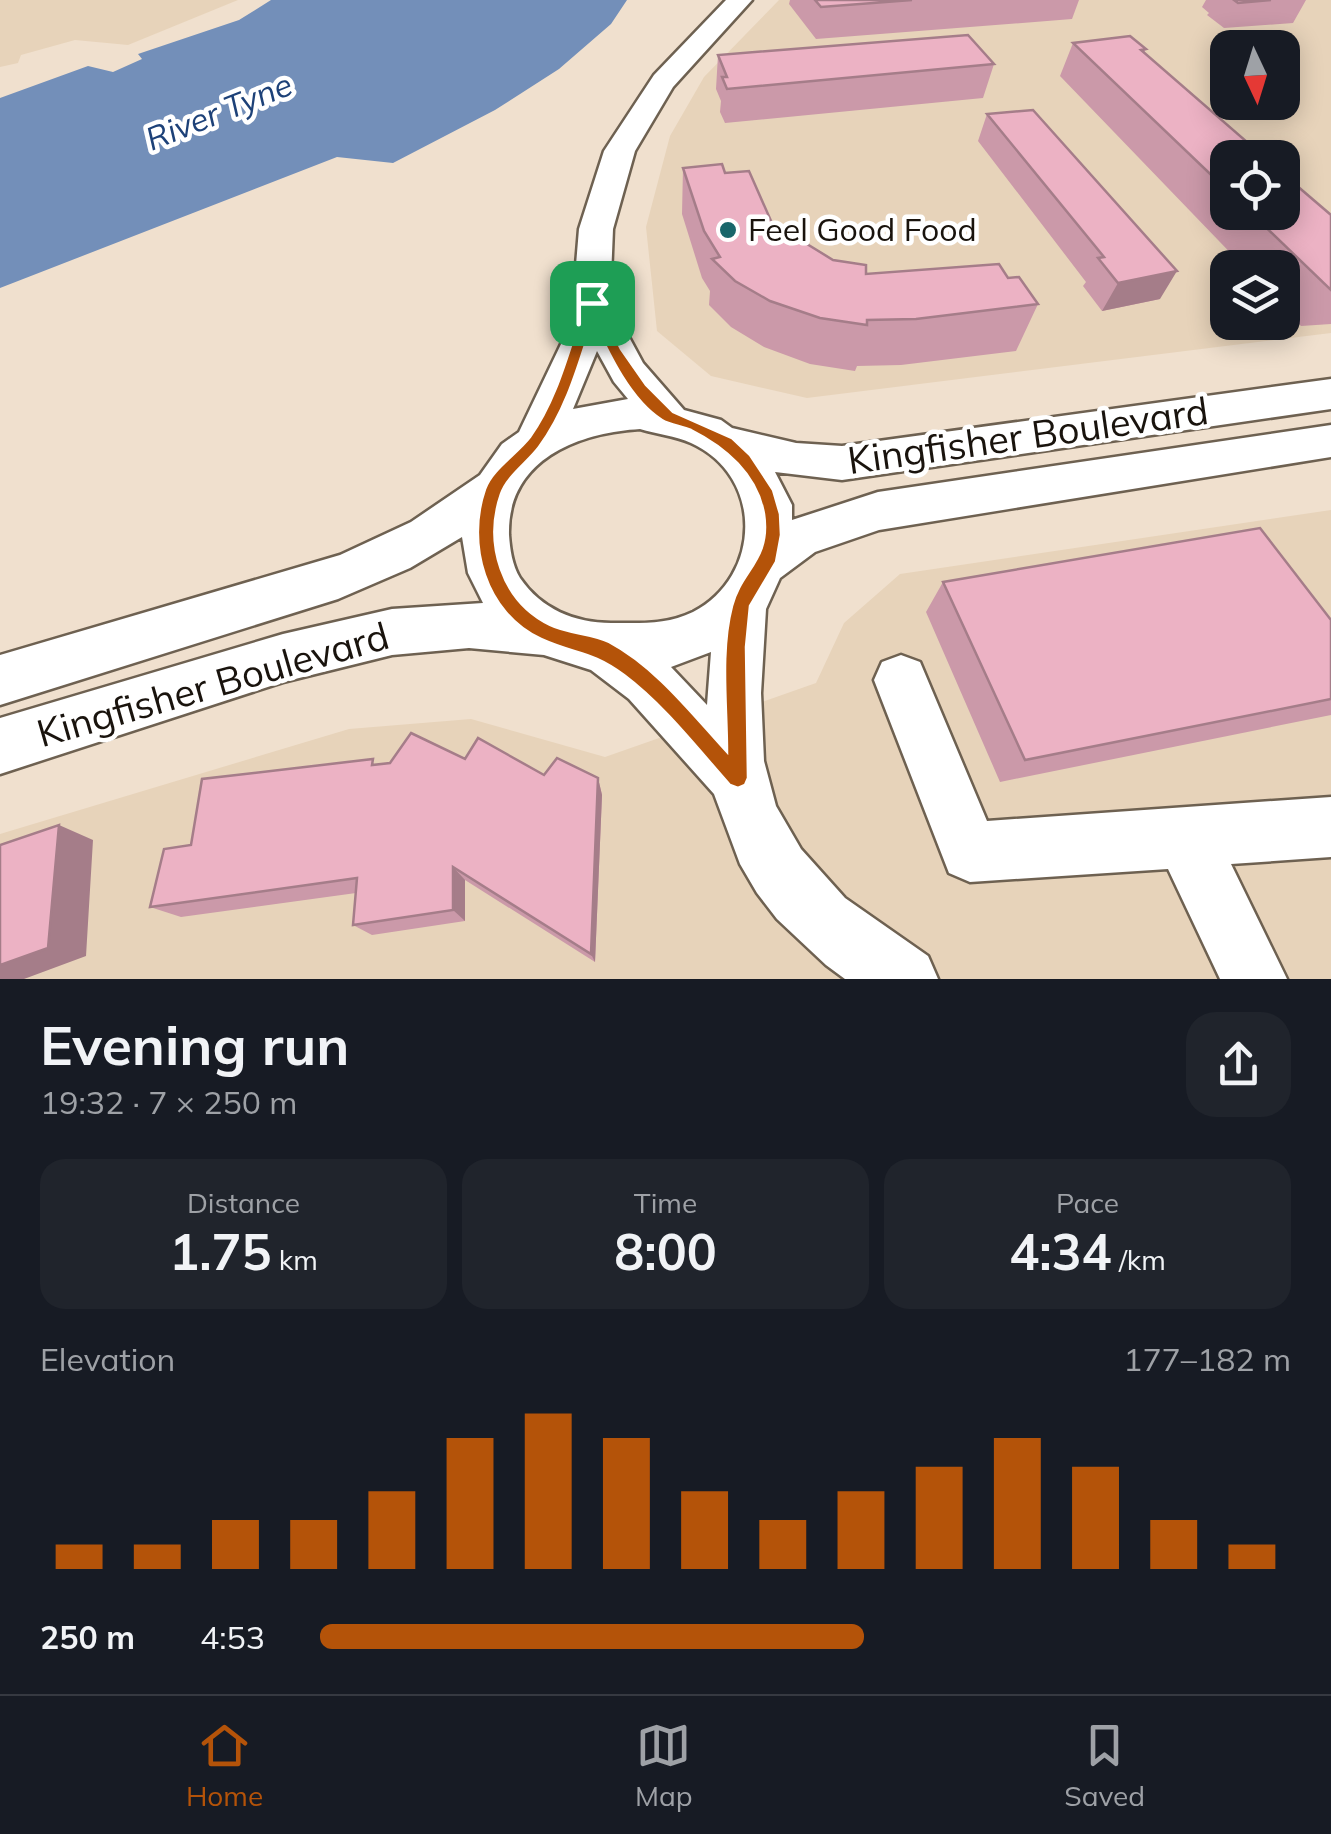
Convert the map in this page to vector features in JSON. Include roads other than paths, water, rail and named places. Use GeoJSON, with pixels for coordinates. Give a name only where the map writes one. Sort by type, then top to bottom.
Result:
{"type":"FeatureCollection","features":[{"type":"Feature","properties":{"kind":"street"},"geometry":{"type":"LineString","coordinates":[[740,0],[666,76],[625,139],[598,222],[592,303],[567,381],[535,441],[494,488],[484,532],[494,578],[504,597],[521,615],[546,632],[603,648],[662,647],[694,636],[754,583]]}},
{"type":"Feature","properties":{"kind":"street"},"geometry":{"type":"LineString","coordinates":[[592,303],[628,372],[667,416]]}},
{"type":"Feature","properties":{"kind":"street","name":"Kingfisher Boulevard"},"geometry":{"type":"LineString","coordinates":[[727,442],[796,460],[842,463],[1331,394]]}},
{"type":"Feature","properties":{"kind":"street"},"geometry":{"type":"LineString","coordinates":[[535,441],[566,427],[614,415],[667,416],[727,442],[765,490],[772,514],[754,583],[735,689],[738,778],[762,844],[800,900],[859,951],[905,979]]}},
{"type":"Feature","properties":{"kind":"street","name":"Kingfisher Boulevard"},"geometry":{"type":"LineString","coordinates":[[754,583],[798,538],[878,511],[1331,441]]}},
{"type":"Feature","properties":{"kind":"street","name":"Kingfisher Boulevard"},"geometry":{"type":"LineString","coordinates":[[0,680],[307,590],[356,571],[432,536],[494,488]]}},
{"type":"Feature","properties":{"kind":"street","name":"Kingfisher Boulevard"},"geometry":{"type":"LineString","coordinates":[[0,746],[283,658],[374,636],[469,625],[546,632]]}},
{"type":"Feature","properties":{"kind":"street"},"geometry":{"type":"LineString","coordinates":[[603,648],[648,682],[738,778]]}},
{"type":"Feature","properties":{"kind":"street"},"geometry":{"type":"LineString","coordinates":[[901,680],[970,852],[1331,827]]}},
{"type":"Feature","properties":{"kind":"street"},"geometry":{"type":"LineString","coordinates":[[1185,838],[1254,979]]}},
{"type":"Feature","properties":{"kind":"water","name":"River Tyne"},"geometry":{"type":"Polygon","coordinates":[[[271,0],[627,0],[611,24],[559,69],[495,110],[393,163],[337,157],[0,288],[0,98],[88,66],[113,72],[142,59],[138,54],[239,20],[271,0]]]}},
{"type":"Feature","properties":{"kind":"place","name":"Feel Good Food"},"geometry":{"type":"Point","coordinates":[728,230]}}]}
